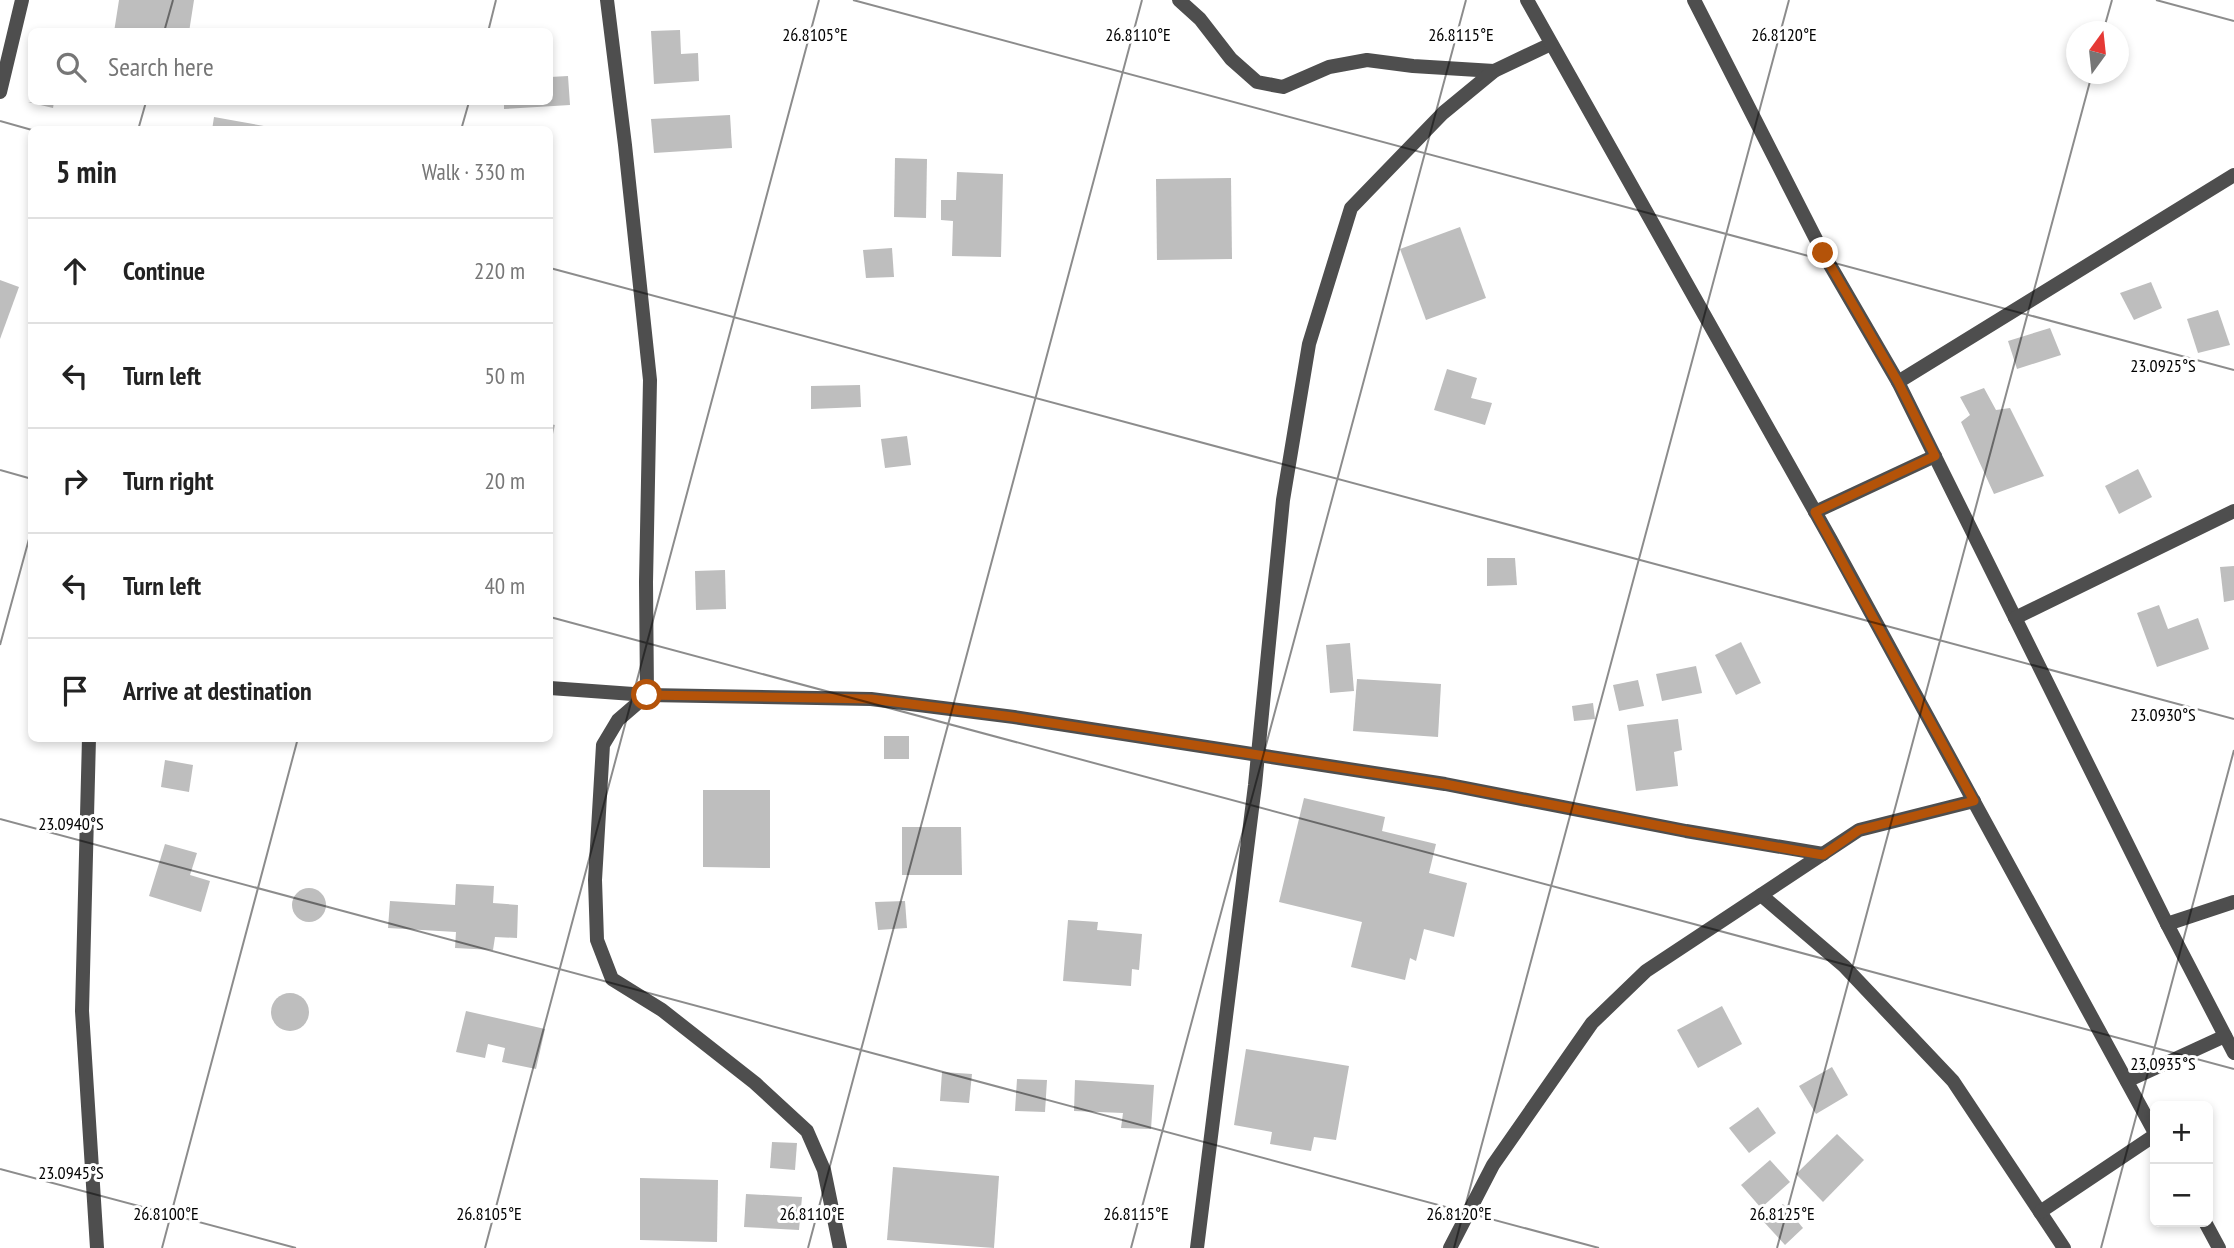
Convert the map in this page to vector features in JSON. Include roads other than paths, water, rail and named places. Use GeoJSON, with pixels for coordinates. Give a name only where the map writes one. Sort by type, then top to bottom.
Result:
{"type":"FeatureCollection","features":[{"type":"Feature","properties":{"kind":"street"},"geometry":{"type":"LineString","coordinates":[[0,92],[22,0]]}},
{"type":"Feature","properties":{"kind":"street"},"geometry":{"type":"LineString","coordinates":[[607,0],[650,380],[647,695],[618,720],[603,745],[595,880],[597,940],[612,979],[662,1010],[755,1083],[807,1131],[824,1170],[841,1248]]}},
{"type":"Feature","properties":{"kind":"street"},"geometry":{"type":"LineString","coordinates":[[1180,0],[1200,19],[1231,59],[1257,82],[1283,87],[1329,67],[1367,60],[1494,71]]}},
{"type":"Feature","properties":{"kind":"street"},"geometry":{"type":"LineString","coordinates":[[1527,0],[1815,512],[2150,1125]]}},
{"type":"Feature","properties":{"kind":"street"},"geometry":{"type":"LineString","coordinates":[[1694,0],[1823,253],[1898,382],[2167,924],[2234,1053]]}},
{"type":"Feature","properties":{"kind":"street"},"geometry":{"type":"LineString","coordinates":[[1197,1248],[1258,755],[1283,500],[1309,344],[1351,208],[1443,113],[1494,71],[1551,44]]}},
{"type":"Feature","properties":{"kind":"street"},"geometry":{"type":"LineString","coordinates":[[1898,382],[2234,175]]}},
{"type":"Feature","properties":{"kind":"street"},"geometry":{"type":"LineString","coordinates":[[1815,512],[1935,456]]}},
{"type":"Feature","properties":{"kind":"street"},"geometry":{"type":"LineString","coordinates":[[2015,618],[2234,512]]}},
{"type":"Feature","properties":{"kind":"street"},"geometry":{"type":"LineString","coordinates":[[553,688],[647,695],[871,699],[1013,717],[1445,784],[1823,855]]}},
{"type":"Feature","properties":{"kind":"street"},"geometry":{"type":"LineString","coordinates":[[89,742],[82,1011],[97,1248]]}},
{"type":"Feature","properties":{"kind":"street"},"geometry":{"type":"LineString","coordinates":[[1450,1248],[1493,1165],[1592,1023],[1646,971],[1859,830],[1974,801]]}},
{"type":"Feature","properties":{"kind":"street"},"geometry":{"type":"LineString","coordinates":[[1761,895],[1844,966],[1953,1081],[2064,1248]]}},
{"type":"Feature","properties":{"kind":"street"},"geometry":{"type":"LineString","coordinates":[[2167,924],[2234,902]]}},
{"type":"Feature","properties":{"kind":"street"},"geometry":{"type":"LineString","coordinates":[[2127,1081],[2225,1035]]}},
{"type":"Feature","properties":{"kind":"street"},"geometry":{"type":"LineString","coordinates":[[2040,1212],[2150,1137]]}},
{"type":"Feature","properties":{"kind":"street"},"geometry":{"type":"LineString","coordinates":[[2208,1227],[2219,1248]]}}]}
